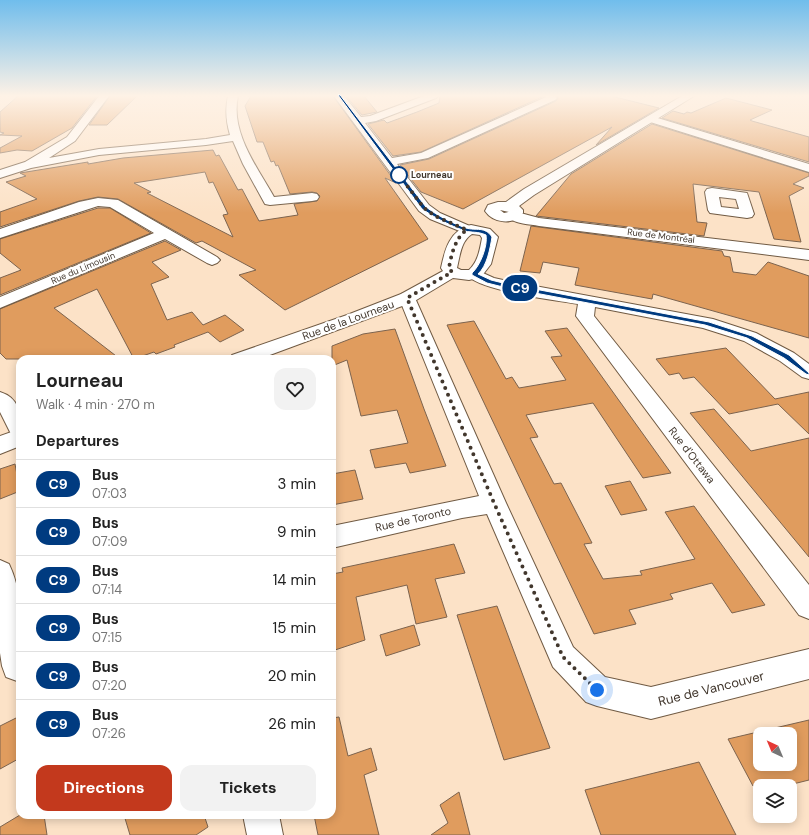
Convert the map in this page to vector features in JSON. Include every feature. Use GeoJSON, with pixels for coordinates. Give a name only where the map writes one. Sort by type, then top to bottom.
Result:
{"type":"FeatureCollection","features":[{"type":"Feature","properties":{"kind":"street"},"geometry":{"type":"LineString","coordinates":[[29,165],[71,139],[74,135]]}},
{"type":"Feature","properties":{"kind":"street"},"geometry":{"type":"LineString","coordinates":[[371,135],[389,162],[424,208],[435,216],[473,230],[485,232],[490,237],[480,269],[474,274],[465,276],[452,272],[449,268],[451,256],[460,236],[473,230],[507,213],[529,192],[624,135]]}},
{"type":"Feature","properties":{"kind":"street"},"geometry":{"type":"LineString","coordinates":[[389,162],[424,156],[470,135]]}},
{"type":"Feature","properties":{"kind":"street"},"geometry":{"type":"LineString","coordinates":[[702,135],[809,168]]}},
{"type":"Feature","properties":{"kind":"street"},"geometry":{"type":"LineString","coordinates":[[0,174],[29,165],[99,152],[206,142],[236,137],[270,201],[312,197]]}},
{"type":"Feature","properties":{"kind":"street"},"geometry":{"type":"LineString","coordinates":[[0,234],[84,205],[98,202],[112,203],[212,260]]}},
{"type":"Feature","properties":{"kind":"street","name":"Rue de Montréal"},"geometry":{"type":"LineString","coordinates":[[507,213],[539,222],[735,230],[809,255]]}},
{"type":"Feature","properties":{"kind":"street","name":"Rue du Limousin"},"geometry":{"type":"LineString","coordinates":[[0,303],[166,233]]}},
{"type":"Feature","properties":{"kind":"street","name":"Rue de la Lourneau"},"geometry":{"type":"LineString","coordinates":[[250,355],[353,319],[407,298],[452,272]]}},
{"type":"Feature","properties":{"kind":"street"},"geometry":{"type":"LineString","coordinates":[[474,274],[489,282],[714,325],[750,337],[787,357],[809,373]]}},
{"type":"Feature","properties":{"kind":"street","name":"Rue de Vancouver"},"geometry":{"type":"LineString","coordinates":[[407,298],[494,503],[563,657],[597,690],[651,703],[809,664]]}},
{"type":"Feature","properties":{"kind":"street","name":"Rue d'Ottawa"},"geometry":{"type":"LineString","coordinates":[[587,300],[584,316],[809,606]]}},
{"type":"Feature","properties":{"kind":"street"},"geometry":{"type":"LineString","coordinates":[[0,399],[9,408],[16,423]]}},
{"type":"Feature","properties":{"kind":"street"},"geometry":{"type":"LineString","coordinates":[[0,445],[16,439]]}},
{"type":"Feature","properties":{"kind":"street","name":"Rue de Toronto"},"geometry":{"type":"LineString","coordinates":[[336,536],[462,508],[494,503]]}},
{"type":"Feature","properties":{"kind":"street"},"geometry":{"type":"LineString","coordinates":[[0,572],[16,660]]}},
{"type":"Feature","properties":{"kind":"street"},"geometry":{"type":"LineString","coordinates":[[262,819],[265,835]]}},
{"type":"Feature","properties":{"kind":"building"},"geometry":{"type":"Polygon","coordinates":[[[0,135],[60,135],[32,151],[17,150],[0,153],[0,148],[22,136],[0,135]]]}},
{"type":"Feature","properties":{"kind":"building"},"geometry":{"type":"Polygon","coordinates":[[[255,135],[361,135],[396,183],[385,178],[428,239],[285,310],[239,275],[256,270],[202,241],[196,243],[118,199],[98,197],[79,201],[0,227],[0,212],[37,199],[6,182],[26,176],[20,173],[88,162],[88,164],[123,158],[213,150],[216,156],[219,155],[238,190],[242,189],[259,221],[298,215],[294,204],[317,201],[320,196],[317,193],[290,194],[278,165],[276,166],[274,161],[271,162],[263,142],[257,142],[255,135]],[[205,172],[134,183],[151,192],[147,193],[233,237],[223,215],[228,214],[213,182],[209,183],[205,172]]]}},
{"type":"Feature","properties":{"kind":"building"},"geometry":{"type":"Polygon","coordinates":[[[377,135],[458,135],[421,152],[393,156],[377,135]]]}},
{"type":"Feature","properties":{"kind":"building"},"geometry":{"type":"Polygon","coordinates":[[[482,135],[598,135],[463,209],[421,192],[400,165],[429,159],[482,135]]]}},
{"type":"Feature","properties":{"kind":"building"},"geometry":{"type":"Polygon","coordinates":[[[605,135],[613,135],[596,145],[605,135]]]}},
{"type":"Feature","properties":{"kind":"building"},"geometry":{"type":"Polygon","coordinates":[[[634,135],[687,135],[809,173],[809,176],[793,184],[804,188],[789,196],[801,242],[774,239],[759,192],[693,184],[697,222],[707,223],[704,236],[536,216],[571,174],[634,135]]]}},
{"type":"Feature","properties":{"kind":"building"},"geometry":{"type":"Polygon","coordinates":[[[719,135],[802,135],[809,137],[809,162],[719,135]]]}},
{"type":"Feature","properties":{"kind":"building"},"geometry":{"type":"Polygon","coordinates":[[[98,208],[110,208],[151,233],[0,295],[0,278],[21,270],[0,253],[0,239],[98,208]]]}},
{"type":"Feature","properties":{"kind":"building"},"geometry":{"type":"Polygon","coordinates":[[[531,226],[722,251],[724,256],[730,257],[733,272],[756,275],[768,262],[809,276],[809,338],[653,294],[652,299],[575,285],[579,268],[543,262],[540,273],[520,271],[531,226]]]}},
{"type":"Feature","properties":{"kind":"building"},"geometry":{"type":"Polygon","coordinates":[[[165,241],[181,250],[152,262],[169,277],[151,284],[167,320],[192,312],[203,325],[225,315],[244,330],[220,342],[208,332],[174,345],[175,347],[156,354],[154,352],[145,355],[132,355],[97,289],[54,308],[115,355],[16,355],[16,359],[6,359],[0,353],[0,309],[165,241]]]}},
{"type":"Feature","properties":{"kind":"building"},"geometry":{"type":"Polygon","coordinates":[[[474,321],[506,379],[512,377],[519,388],[566,380],[551,357],[562,356],[545,331],[567,328],[671,473],[643,478],[593,403],[526,415],[538,437],[530,438],[554,484],[561,483],[592,543],[584,544],[603,579],[642,575],[640,571],[695,559],[665,512],[694,506],[765,605],[732,613],[712,583],[670,594],[673,599],[629,610],[636,624],[594,634],[447,325],[474,321]]]}},
{"type":"Feature","properties":{"kind":"building"},"geometry":{"type":"Polygon","coordinates":[[[395,329],[446,466],[410,473],[406,463],[375,468],[370,450],[408,443],[397,410],[361,416],[347,360],[336,364],[336,355],[332,355],[332,346],[363,334],[395,329]]]}},
{"type":"Feature","properties":{"kind":"building"},"geometry":{"type":"Polygon","coordinates":[[[726,348],[775,399],[809,392],[809,434],[778,404],[729,414],[694,377],[683,379],[679,373],[669,375],[656,359],[726,348]]]}},
{"type":"Feature","properties":{"kind":"building"},"geometry":{"type":"Polygon","coordinates":[[[714,409],[751,451],[809,438],[809,557],[690,413],[714,409]]]}},
{"type":"Feature","properties":{"kind":"building"},"geometry":{"type":"Polygon","coordinates":[[[15,464],[16,493],[0,499],[0,469],[15,464]]]}},
{"type":"Feature","properties":{"kind":"building"},"geometry":{"type":"Polygon","coordinates":[[[355,470],[363,499],[336,504],[336,473],[355,470]]]}},
{"type":"Feature","properties":{"kind":"building"},"geometry":{"type":"Polygon","coordinates":[[[630,481],[647,510],[621,515],[605,486],[630,481]]]}},
{"type":"Feature","properties":{"kind":"building"},"geometry":{"type":"Polygon","coordinates":[[[454,544],[465,573],[435,579],[447,617],[416,624],[407,585],[356,597],[365,640],[336,650],[336,573],[343,572],[342,568],[454,544]]]}},
{"type":"Feature","properties":{"kind":"building"},"geometry":{"type":"Polygon","coordinates":[[[497,606],[550,748],[504,760],[457,615],[497,606]]]}},
{"type":"Feature","properties":{"kind":"building"},"geometry":{"type":"Polygon","coordinates":[[[414,625],[420,645],[386,656],[380,635],[414,625]]]}},
{"type":"Feature","properties":{"kind":"building"},"geometry":{"type":"Polygon","coordinates":[[[336,717],[339,717],[348,756],[371,748],[377,770],[364,775],[379,835],[318,835],[315,819],[336,819],[336,717]]]}},
{"type":"Feature","properties":{"kind":"building"},"geometry":{"type":"Polygon","coordinates":[[[16,718],[16,760],[0,769],[0,726],[16,718]]]}},
{"type":"Feature","properties":{"kind":"building"},"geometry":{"type":"Polygon","coordinates":[[[809,720],[809,780],[797,783],[797,779],[753,779],[753,786],[728,739],[753,733],[753,771],[797,771],[797,727],[779,727],[809,720]]]}},
{"type":"Feature","properties":{"kind":"building"},"geometry":{"type":"Polygon","coordinates":[[[699,762],[736,835],[601,835],[585,790],[699,762]]]}},
{"type":"Feature","properties":{"kind":"building"},"geometry":{"type":"Polygon","coordinates":[[[459,792],[470,835],[431,835],[448,823],[440,805],[459,792]]]}},
{"type":"Feature","properties":{"kind":"building"},"geometry":{"type":"Polygon","coordinates":[[[16,817],[16,819],[45,819],[47,835],[0,835],[0,827],[16,817]]]}},
{"type":"Feature","properties":{"kind":"building"},"geometry":{"type":"Polygon","coordinates":[[[125,819],[205,819],[208,827],[196,835],[130,835],[125,819]]]}},
{"type":"Feature","properties":{"kind":"bus line","name":"C9"},"geometry":{"type":"LineString","coordinates":[[368,135],[424,208],[435,216],[467,230],[479,230],[488,234],[490,237],[488,247],[480,269],[474,274],[489,282],[503,285],[707,323],[750,337],[787,357],[809,373]]}},
{"type":"Feature","properties":{"kind":"place","name":"Lourneau"},"geometry":{"type":"Point","coordinates":[399,175]}},
{"type":"Feature","properties":{"kind":"route"},"geometry":{"type":"LineString","coordinates":[[399,175],[424,208],[435,216],[467,230],[460,236],[451,256],[449,268],[452,272],[407,298],[494,503],[563,657],[597,690]]}}]}
